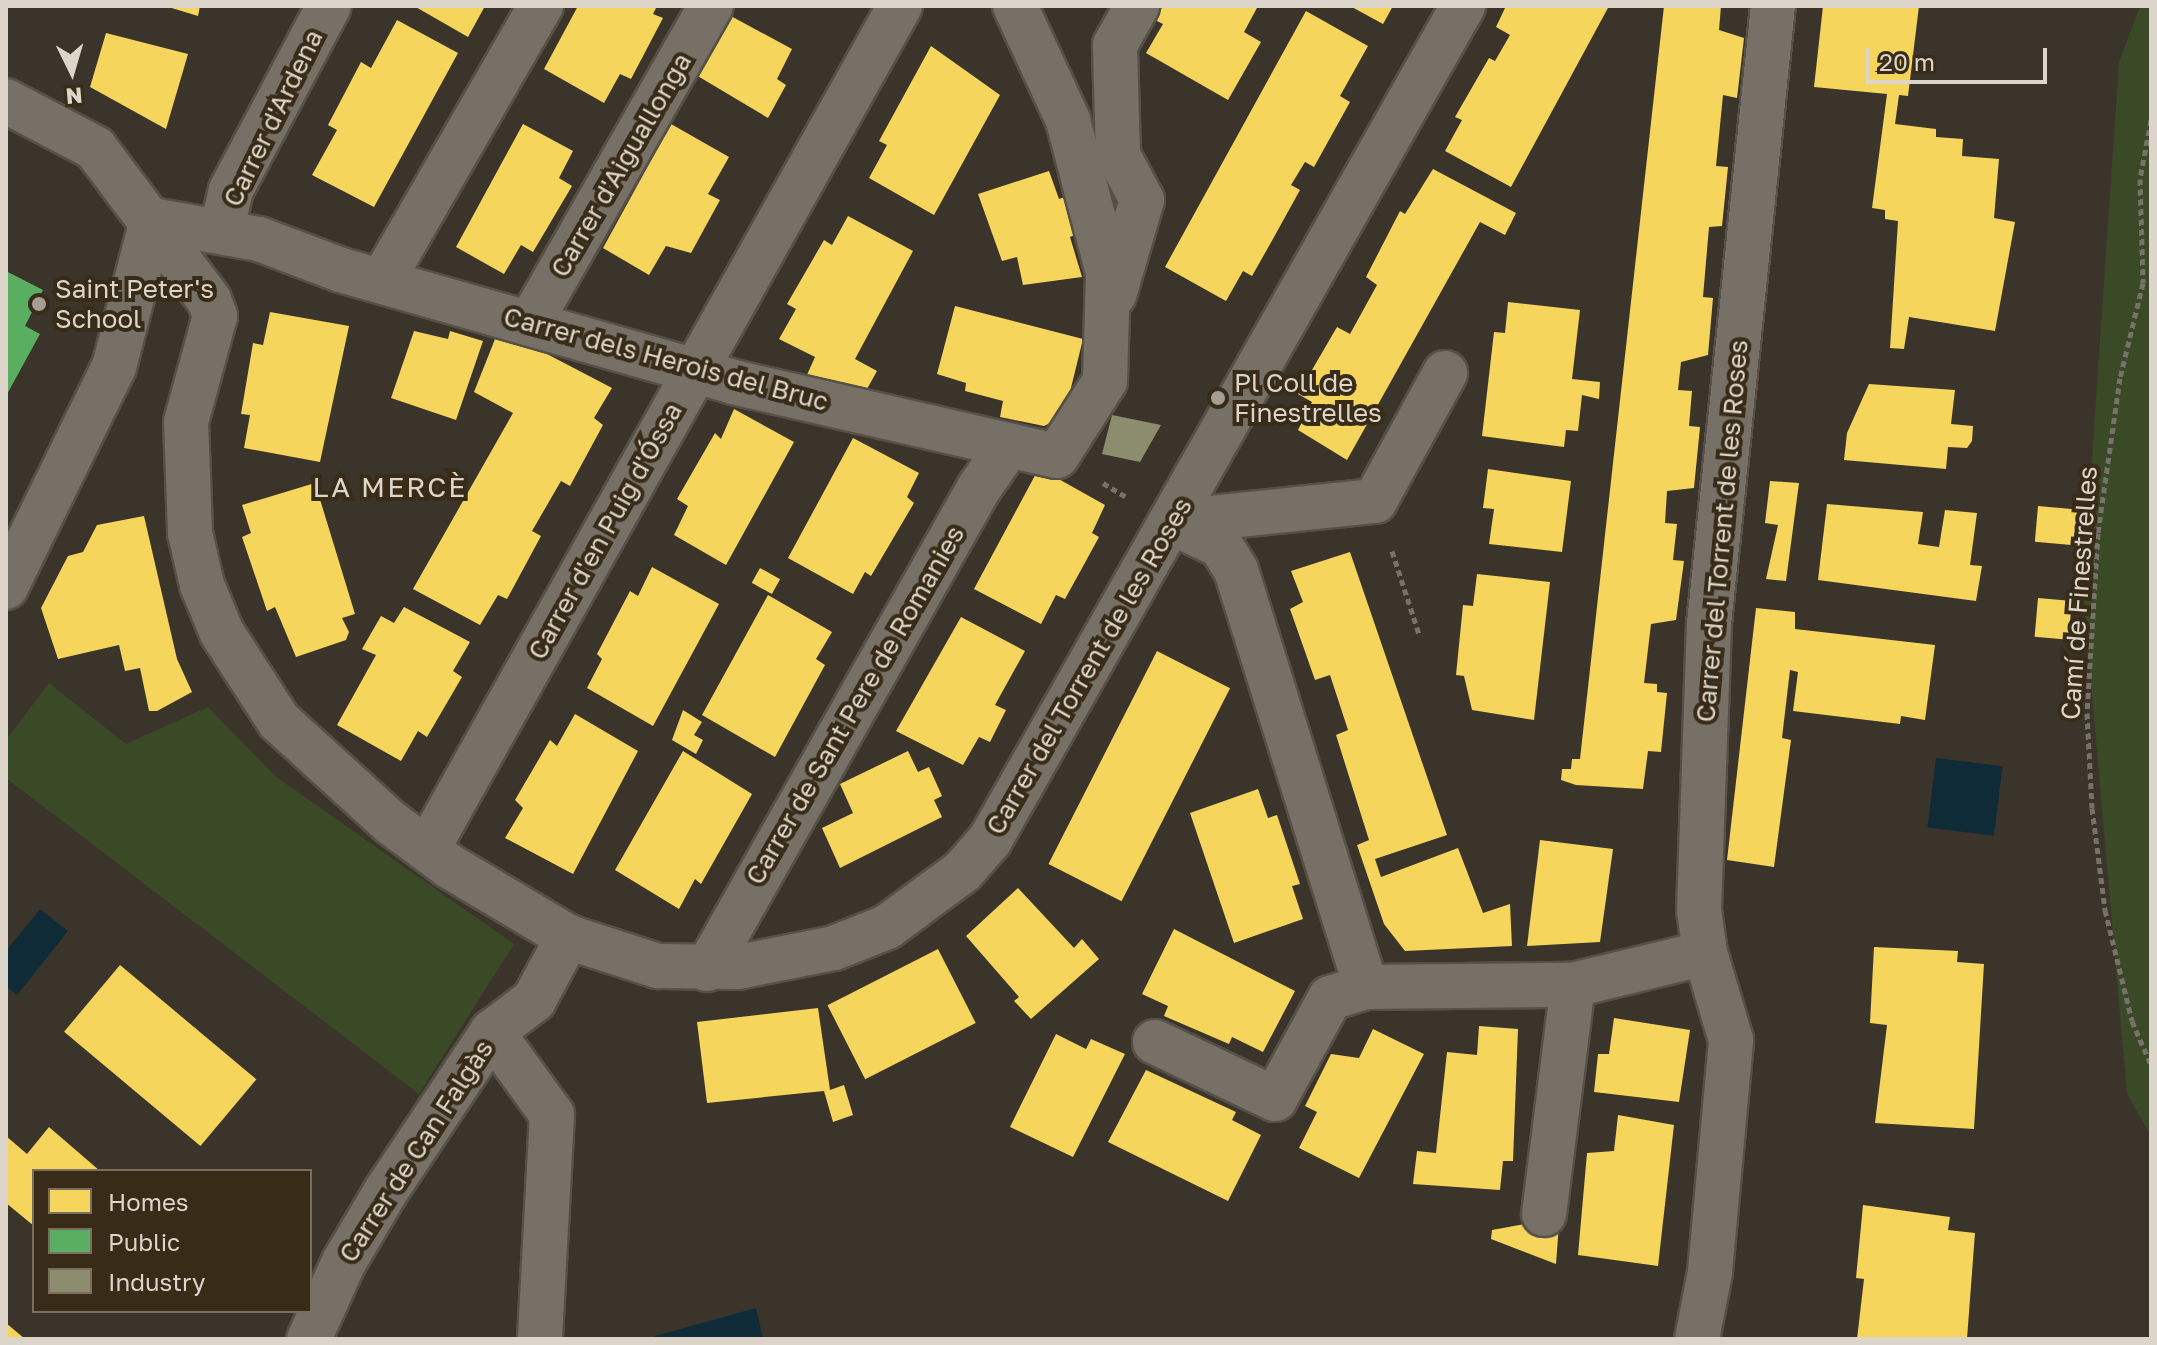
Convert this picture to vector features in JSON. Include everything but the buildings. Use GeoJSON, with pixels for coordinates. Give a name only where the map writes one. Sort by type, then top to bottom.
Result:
{"type":"FeatureCollection","features":[{"type":"Feature","properties":{"kind":"street","name":"Carrer d'Ardena"},"geometry":{"type":"LineString","coordinates":[[221,232],[231,190],[329,6]]}},
{"type":"Feature","properties":{"kind":"street"},"geometry":{"type":"LineString","coordinates":[[382,281],[541,6]]}},
{"type":"Feature","properties":{"kind":"street","name":"Carrer d'Aiguallonga"},"geometry":{"type":"LineString","coordinates":[[530,323],[711,6]]}},
{"type":"Feature","properties":{"kind":"street","name":"Carrer d'en Puig d'Óssa"},"geometry":{"type":"LineString","coordinates":[[428,848],[900,6]]}},
{"type":"Feature","properties":{"kind":"street"},"geometry":{"type":"LineString","coordinates":[[1015,6],[1068,120],[1108,273],[1105,381],[1057,456]]}},
{"type":"Feature","properties":{"kind":"street"},"geometry":{"type":"LineString","coordinates":[[1107,318],[1142,200],[1118,155],[1115,60],[1115,45],[1137,6]]}},
{"type":"Feature","properties":{"kind":"street","name":"Carrer del Torrent de les Roses"},"geometry":{"type":"LineString","coordinates":[[6,101],[95,148],[152,220],[215,316],[186,422],[184,479],[202,585],[247,679],[279,721],[390,822],[568,937],[658,966],[707,969],[834,948],[887,927],[963,871],[1015,804],[1463,6]]}},
{"type":"Feature","properties":{"kind":"street","name":"Carrer del Torrent de les Roses"},"geometry":{"type":"LineString","coordinates":[[1697,1339],[1710,1272],[1731,1040],[1705,953],[1698,845],[1709,624],[1773,6]]}},
{"type":"Feature","properties":{"kind":"street"},"geometry":{"type":"LineString","coordinates":[[6,587],[114,367],[152,220]]}},
{"type":"Feature","properties":{"kind":"street","name":"Carrer dels Herois del Bruc"},"geometry":{"type":"LineString","coordinates":[[152,220],[259,239],[382,281],[695,371],[1057,456]]}},
{"type":"Feature","properties":{"kind":"street"},"geometry":{"type":"LineString","coordinates":[[1171,522],[1375,501],[1445,373]]}},
{"type":"Feature","properties":{"kind":"street","name":"Carrer de Sant Pere de Romanies"},"geometry":{"type":"LineString","coordinates":[[707,969],[979,488],[1009,445]]}},
{"type":"Feature","properties":{"kind":"street"},"geometry":{"type":"LineString","coordinates":[[1171,522],[1221,546],[1236,570],[1366,987]]}},
{"type":"Feature","properties":{"kind":"street","name":"Carrer de Can Falgàs"},"geometry":{"type":"LineString","coordinates":[[309,1339],[351,1250],[492,1032],[534,1000],[568,937]]}},
{"type":"Feature","properties":{"kind":"street"},"geometry":{"type":"LineString","coordinates":[[1155,1042],[1275,1099],[1330,998],[1366,987],[1573,985],[1705,953]]}},
{"type":"Feature","properties":{"kind":"street"},"geometry":{"type":"LineString","coordinates":[[1544,1214],[1573,985]]}},
{"type":"Feature","properties":{"kind":"street"},"geometry":{"type":"LineString","coordinates":[[492,1032],[552,1115],[540,1339]]}},
{"type":"Feature","properties":{"kind":"path","name":"Camí de Finestrelles"},"geometry":{"type":"LineString","coordinates":[[2151,120],[2140,179],[2143,283],[2120,378],[2098,533],[2087,713],[2092,808],[2105,910],[2132,1021],[2151,1065]]}},
{"type":"Feature","properties":{"kind":"path"},"geometry":{"type":"LineString","coordinates":[[1057,456],[1171,522]]}},
{"type":"Feature","properties":{"kind":"path"},"geometry":{"type":"LineString","coordinates":[[1375,501],[1420,637]]}},
{"type":"Feature","properties":{"kind":"green space"},"geometry":{"type":"Polygon","coordinates":[[[2140,6],[2151,6],[2151,1136],[2127,1094],[2083,590],[2119,62],[2140,6]]]}},
{"type":"Feature","properties":{"kind":"green space"},"geometry":{"type":"Polygon","coordinates":[[[49,683],[126,744],[208,707],[275,776],[514,944],[419,1094],[6,778],[6,740],[49,683]]]}},
{"type":"Feature","properties":{"kind":"water"},"geometry":{"type":"Polygon","coordinates":[[[1936,758],[2003,766],[1994,836],[1927,827],[1936,758]]]}},
{"type":"Feature","properties":{"kind":"water"},"geometry":{"type":"Polygon","coordinates":[[[40,909],[68,931],[17,995],[6,986],[6,951],[40,909]]]}},
{"type":"Feature","properties":{"kind":"water"},"geometry":{"type":"Polygon","coordinates":[[[756,1308],[763,1339],[656,1339],[655,1336],[756,1308]]]}},
{"type":"Feature","properties":{"kind":"place","name":"Saint Peter's School"},"geometry":{"type":"Point","coordinates":[39,304]}},
{"type":"Feature","properties":{"kind":"place","name":"Pl Coll de Finestrelles"},"geometry":{"type":"Point","coordinates":[1218,398]}},
{"type":"Feature","properties":{"kind":"district","name":"LA MERCÈ"},"geometry":{"type":"Point","coordinates":[390,487]}}]}
